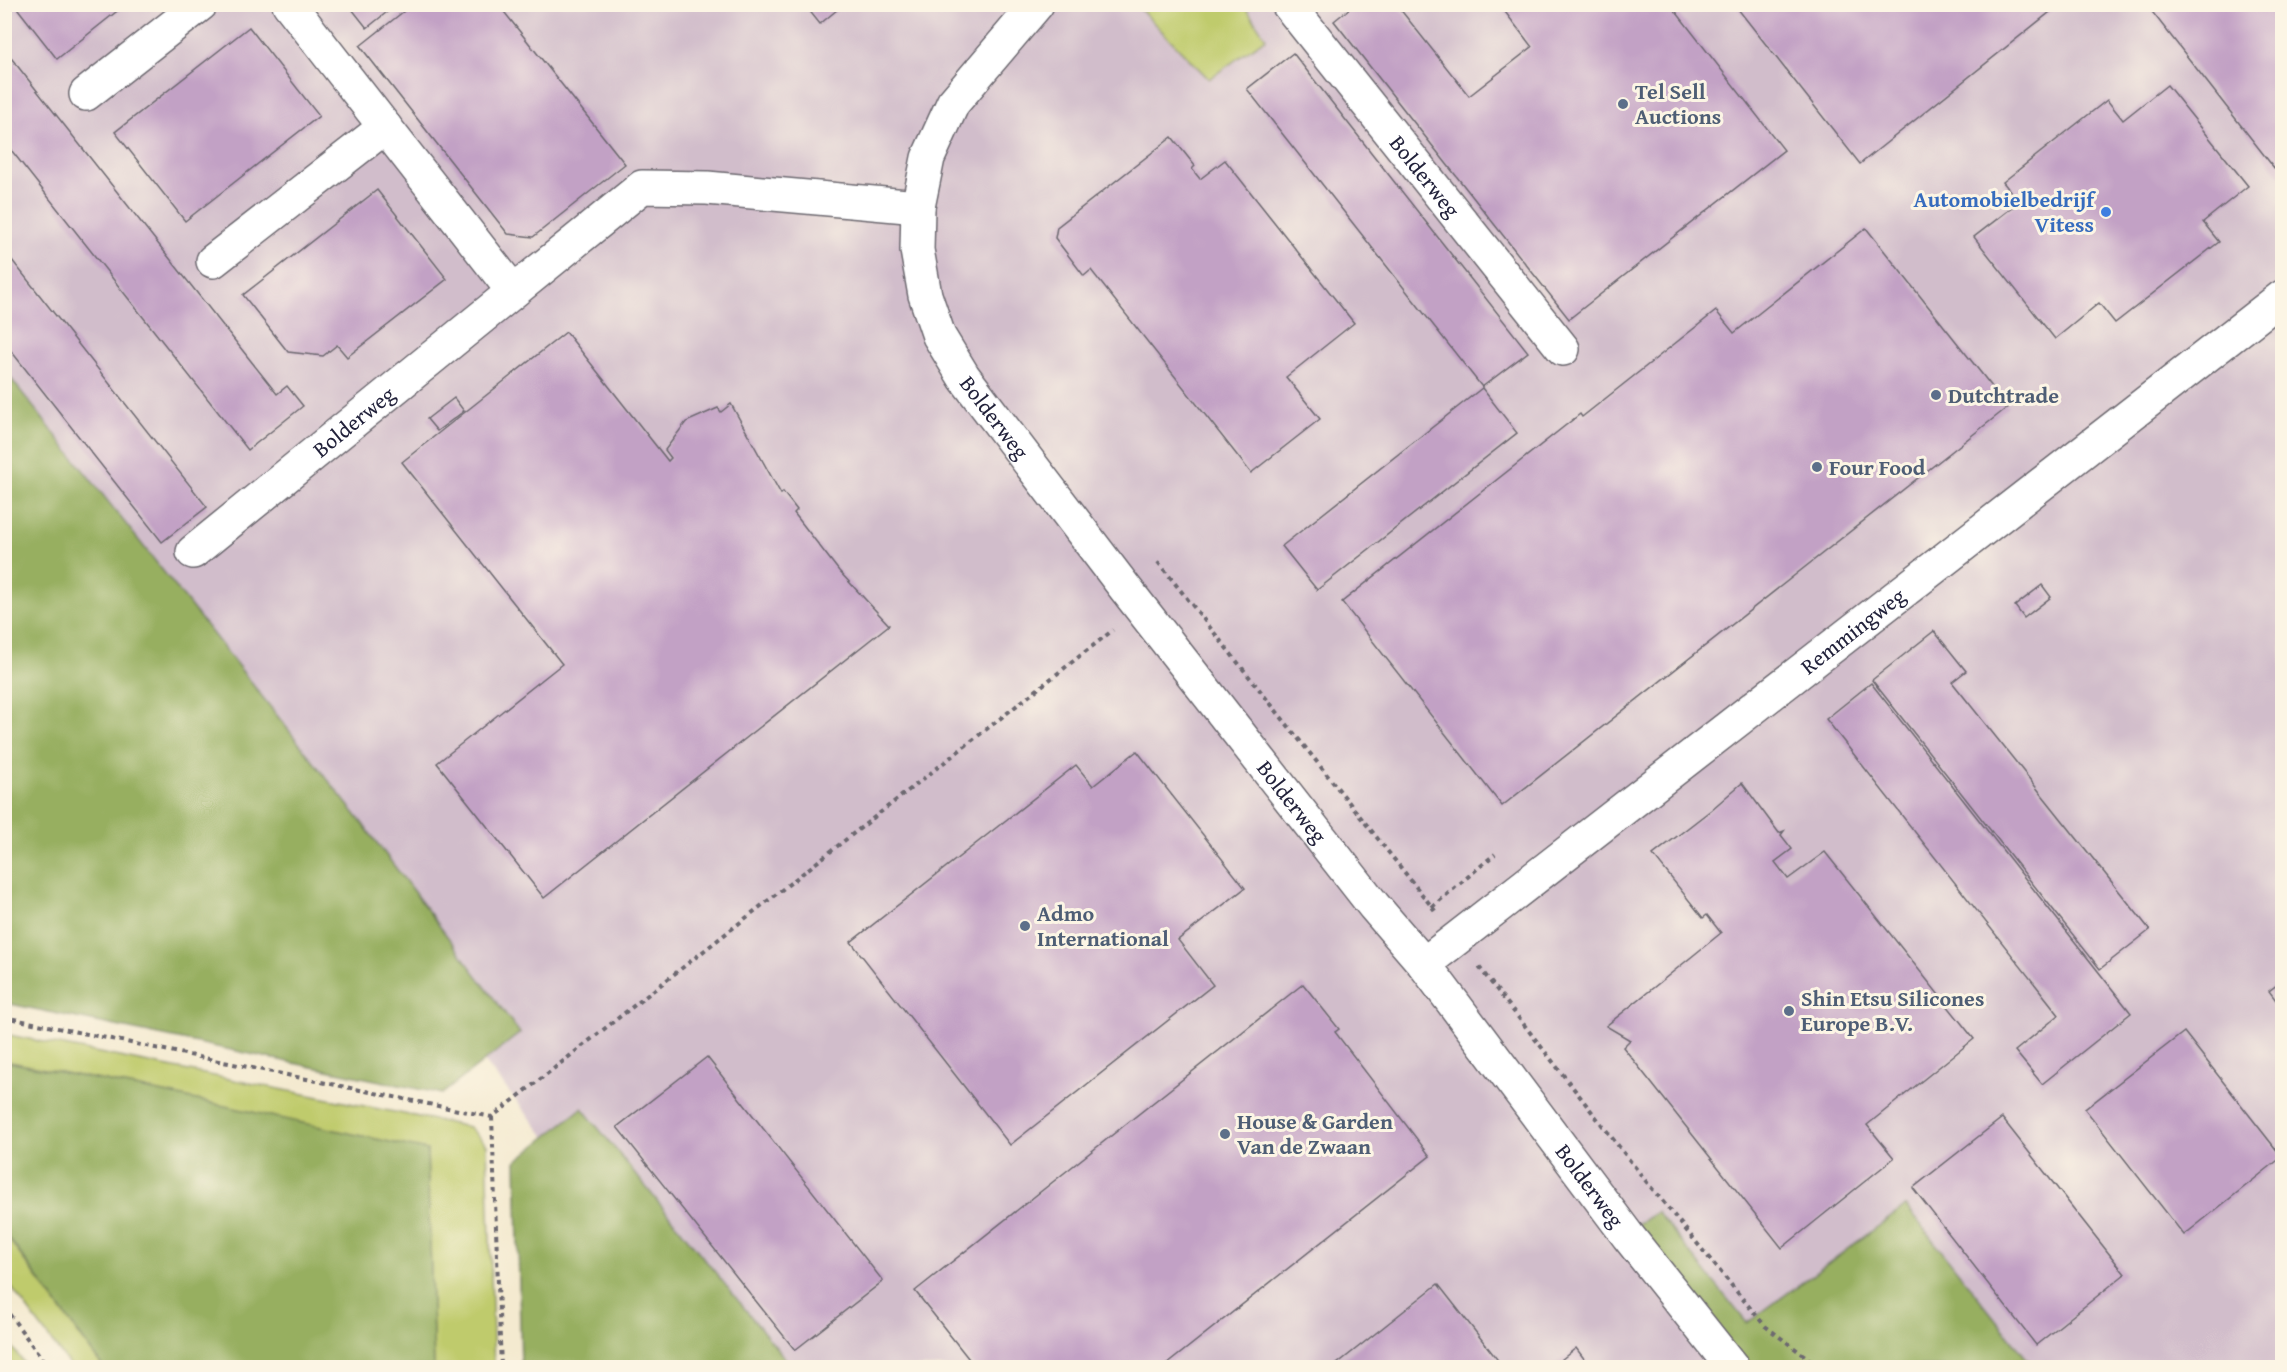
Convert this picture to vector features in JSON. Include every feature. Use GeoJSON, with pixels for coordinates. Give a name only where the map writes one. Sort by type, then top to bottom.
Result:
{"type":"FeatureCollection","features":[{"type":"Feature","properties":{"kind":"street"},"geometry":{"type":"LineString","coordinates":[[86,94],[201,4]]}},
{"type":"Feature","properties":{"kind":"street"},"geometry":{"type":"LineString","coordinates":[[289,4],[513,291]]}},
{"type":"Feature","properties":{"kind":"street","name":"Bolderweg"},"geometry":{"type":"LineString","coordinates":[[1037,4],[953,103],[928,158],[918,207],[917,250],[923,284],[939,336],[963,377],[1374,906],[1424,964],[1628,1236],[1733,1368]]}},
{"type":"Feature","properties":{"kind":"street","name":"Bolderweg"},"geometry":{"type":"LineString","coordinates":[[1288,4],[1563,348]]}},
{"type":"Feature","properties":{"kind":"street"},"geometry":{"type":"LineString","coordinates":[[213,261],[385,127]]}},
{"type":"Feature","properties":{"kind":"street","name":"Bolderweg"},"geometry":{"type":"LineString","coordinates":[[194,552],[642,187],[706,188],[918,207]]}},
{"type":"Feature","properties":{"kind":"street","name":"Remmingweg"},"geometry":{"type":"LineString","coordinates":[[1424,964],[2283,297]]}},
{"type":"Feature","properties":{"kind":"path"},"geometry":{"type":"LineString","coordinates":[[1158,562],[1645,1180],[1765,1326],[1821,1368]]}},
{"type":"Feature","properties":{"kind":"path"},"geometry":{"type":"LineString","coordinates":[[4,1017],[492,1117],[1142,607]]}},
{"type":"Feature","properties":{"kind":"path"},"geometry":{"type":"LineString","coordinates":[[1432,907],[1495,854]]}},
{"type":"Feature","properties":{"kind":"path"},"geometry":{"type":"LineString","coordinates":[[492,1117],[501,1368]]}},
{"type":"Feature","properties":{"kind":"path"},"geometry":{"type":"LineString","coordinates":[[4,1307],[50,1368]]}},
{"type":"Feature","properties":{"kind":"shaded area"},"geometry":{"type":"Polygon","coordinates":[[[4,5],[2282,5],[2282,1367],[732,1367],[5,470],[4,5]]]}},
{"type":"Feature","properties":{"kind":"green space"},"geometry":{"type":"Polygon","coordinates":[[[1136,5],[1244,5],[1266,38],[1209,79],[1136,5]]]}},
{"type":"Feature","properties":{"kind":"green space"},"geometry":{"type":"Polygon","coordinates":[[[5,371],[362,823],[520,1033],[442,1094],[5,1003],[5,371]]]}},
{"type":"Feature","properties":{"kind":"green space"},"geometry":{"type":"Polygon","coordinates":[[[4,1034],[469,1127],[487,1145],[494,1367],[434,1367],[427,1150],[5,1061],[4,1034]]]}},
{"type":"Feature","properties":{"kind":"green space"},"geometry":{"type":"Polygon","coordinates":[[[4,1061],[427,1150],[434,1367],[103,1367],[5,1233],[4,1061]]]}},
{"type":"Feature","properties":{"kind":"green space"},"geometry":{"type":"Polygon","coordinates":[[[582,1108],[792,1367],[521,1367],[516,1161],[582,1108]]]}},
{"type":"Feature","properties":{"kind":"green space"},"geometry":{"type":"Polygon","coordinates":[[[1906,1206],[2031,1364],[2096,1367],[1754,1367],[1742,1359],[1632,1227],[1657,1212],[1747,1323],[1906,1206]]]}},
{"type":"Feature","properties":{"kind":"green space"},"geometry":{"type":"Polygon","coordinates":[[[4,1233],[103,1367],[71,1367],[5,1279],[4,1233]]]}},
{"type":"Feature","properties":{"kind":"green space"},"geometry":{"type":"Polygon","coordinates":[[[5,1338],[27,1367],[5,1367],[5,1338]]]}},
{"type":"Feature","properties":{"kind":"building"},"geometry":{"type":"Polygon","coordinates":[[[14,4],[126,4],[57,59],[14,4]]]}},
{"type":"Feature","properties":{"kind":"building"},"geometry":{"type":"Polygon","coordinates":[[[348,4],[397,4],[367,28],[348,4]]]}},
{"type":"Feature","properties":{"kind":"building"},"geometry":{"type":"Polygon","coordinates":[[[413,4],[505,4],[501,8],[625,164],[533,237],[508,234],[360,46],[413,4]]]}},
{"type":"Feature","properties":{"kind":"building"},"geometry":{"type":"Polygon","coordinates":[[[804,4],[844,4],[820,24],[804,4]]]}},
{"type":"Feature","properties":{"kind":"building"},"geometry":{"type":"Polygon","coordinates":[[[1355,4],[1396,4],[1469,96],[1532,47],[1499,4],[1670,4],[1784,150],[1569,319],[1334,21],[1355,4]]]}},
{"type":"Feature","properties":{"kind":"building"},"geometry":{"type":"Polygon","coordinates":[[[1734,4],[2052,4],[2055,8],[1860,164],[1734,4]]]}},
{"type":"Feature","properties":{"kind":"building"},"geometry":{"type":"Polygon","coordinates":[[[2146,4],[2282,4],[2282,178],[2146,4]]]}},
{"type":"Feature","properties":{"kind":"building"},"geometry":{"type":"Polygon","coordinates":[[[249,27],[319,116],[185,221],[115,132],[249,27]]]}},
{"type":"Feature","properties":{"kind":"building"},"geometry":{"type":"Polygon","coordinates":[[[4,49],[277,394],[287,386],[303,406],[248,450],[4,141],[4,49]]]}},
{"type":"Feature","properties":{"kind":"building"},"geometry":{"type":"Polygon","coordinates":[[[1293,53],[1528,352],[1482,387],[1247,89],[1293,53]]]}},
{"type":"Feature","properties":{"kind":"building"},"geometry":{"type":"Polygon","coordinates":[[[2167,85],[2248,186],[2203,222],[2219,242],[2115,323],[2099,303],[2055,339],[1974,237],[2019,202],[2003,182],[2107,100],[2123,120],[2167,85]]]}},
{"type":"Feature","properties":{"kind":"building"},"geometry":{"type":"Polygon","coordinates":[[[1172,137],[1195,166],[1192,169],[1200,179],[1225,160],[1354,323],[1286,377],[1320,419],[1251,473],[1091,270],[1084,276],[1055,238],[1057,227],[1172,137]]]}},
{"type":"Feature","properties":{"kind":"building"},"geometry":{"type":"Polygon","coordinates":[[[377,190],[447,279],[347,357],[337,345],[323,356],[288,352],[243,295],[377,190]]]}},
{"type":"Feature","properties":{"kind":"building"},"geometry":{"type":"Polygon","coordinates":[[[1866,228],[2008,407],[1502,806],[1342,602],[1580,414],[1582,417],[1716,311],[1734,333],[1866,228]]]}},
{"type":"Feature","properties":{"kind":"building"},"geometry":{"type":"Polygon","coordinates":[[[4,250],[207,507],[162,542],[4,342],[4,250]]]}},
{"type":"Feature","properties":{"kind":"building"},"geometry":{"type":"Polygon","coordinates":[[[566,332],[668,461],[671,458],[665,450],[686,422],[718,408],[721,412],[731,404],[781,494],[783,492],[797,510],[794,513],[839,571],[889,625],[544,898],[437,763],[562,664],[402,462],[566,332]]]}},
{"type":"Feature","properties":{"kind":"building"},"geometry":{"type":"Polygon","coordinates":[[[1482,388],[1517,433],[1317,590],[1282,546],[1482,388]]]}},
{"type":"Feature","properties":{"kind":"building"},"geometry":{"type":"Polygon","coordinates":[[[454,398],[464,411],[437,431],[427,419],[454,398]]]}},
{"type":"Feature","properties":{"kind":"building"},"geometry":{"type":"Polygon","coordinates":[[[2042,585],[2051,597],[2024,618],[2015,606],[2042,585]]]}},
{"type":"Feature","properties":{"kind":"building"},"geometry":{"type":"Polygon","coordinates":[[[1934,631],[1966,671],[1952,682],[2150,930],[2100,969],[1872,680],[1934,631]]]}},
{"type":"Feature","properties":{"kind":"building"},"geometry":{"type":"Polygon","coordinates":[[[1871,683],[2131,1013],[2042,1084],[2015,1051],[2059,1015],[1826,719],[1871,683]]]}},
{"type":"Feature","properties":{"kind":"building"},"geometry":{"type":"Polygon","coordinates":[[[1137,751],[1245,888],[1178,940],[1213,985],[1010,1145],[851,942],[1076,765],[1093,786],[1137,751]]]}},
{"type":"Feature","properties":{"kind":"building"},"geometry":{"type":"Polygon","coordinates":[[[1742,783],[1779,833],[1784,831],[1781,835],[1792,849],[1775,862],[1788,879],[1825,852],[1974,1039],[1867,1125],[1894,1158],[1782,1248],[1623,1047],[1630,1040],[1606,1026],[1721,933],[1707,915],[1703,918],[1653,855],[1742,783]]]}},
{"type":"Feature","properties":{"kind":"building"},"geometry":{"type":"Polygon","coordinates":[[[2282,981],[2282,1008],[2269,991],[2282,981]]]}},
{"type":"Feature","properties":{"kind":"building"},"geometry":{"type":"Polygon","coordinates":[[[1303,984],[1339,1029],[1335,1032],[1430,1156],[1162,1368],[976,1368],[915,1291],[1303,984]]]}},
{"type":"Feature","properties":{"kind":"building"},"geometry":{"type":"Polygon","coordinates":[[[2184,1032],[2282,1157],[2184,1235],[2085,1109],[2184,1032]]]}},
{"type":"Feature","properties":{"kind":"building"},"geometry":{"type":"Polygon","coordinates":[[[707,1057],[883,1281],[795,1350],[617,1127],[707,1057]]]}},
{"type":"Feature","properties":{"kind":"building"},"geometry":{"type":"Polygon","coordinates":[[[2002,1118],[2125,1274],[2036,1345],[1913,1188],[2002,1118]]]}},
{"type":"Feature","properties":{"kind":"building"},"geometry":{"type":"Polygon","coordinates":[[[1438,1284],[1504,1368],[1332,1368],[1410,1306],[1438,1284]]]}},
{"type":"Feature","properties":{"kind":"building"},"geometry":{"type":"Polygon","coordinates":[[[1576,1348],[1591,1368],[1551,1368],[1576,1348]]]}},
{"type":"Feature","properties":{"kind":"place","name":"Tel Sell Auctions"},"geometry":{"type":"Point","coordinates":[1623,104]}},
{"type":"Feature","properties":{"kind":"place","name":"Automobielbedrijf Vitess"},"geometry":{"type":"Point","coordinates":[2106,212]}},
{"type":"Feature","properties":{"kind":"place","name":"Dutchtrade"},"geometry":{"type":"Point","coordinates":[1936,395]}},
{"type":"Feature","properties":{"kind":"place","name":"Four Food"},"geometry":{"type":"Point","coordinates":[1817,467]}},
{"type":"Feature","properties":{"kind":"place","name":"Admo International"},"geometry":{"type":"Point","coordinates":[1025,926]}},
{"type":"Feature","properties":{"kind":"place","name":"Shin Etsu Silicones Europe B.V."},"geometry":{"type":"Point","coordinates":[1789,1011]}},
{"type":"Feature","properties":{"kind":"place","name":"House & Garden Van de Zwaan"},"geometry":{"type":"Point","coordinates":[1225,1134]}}]}
